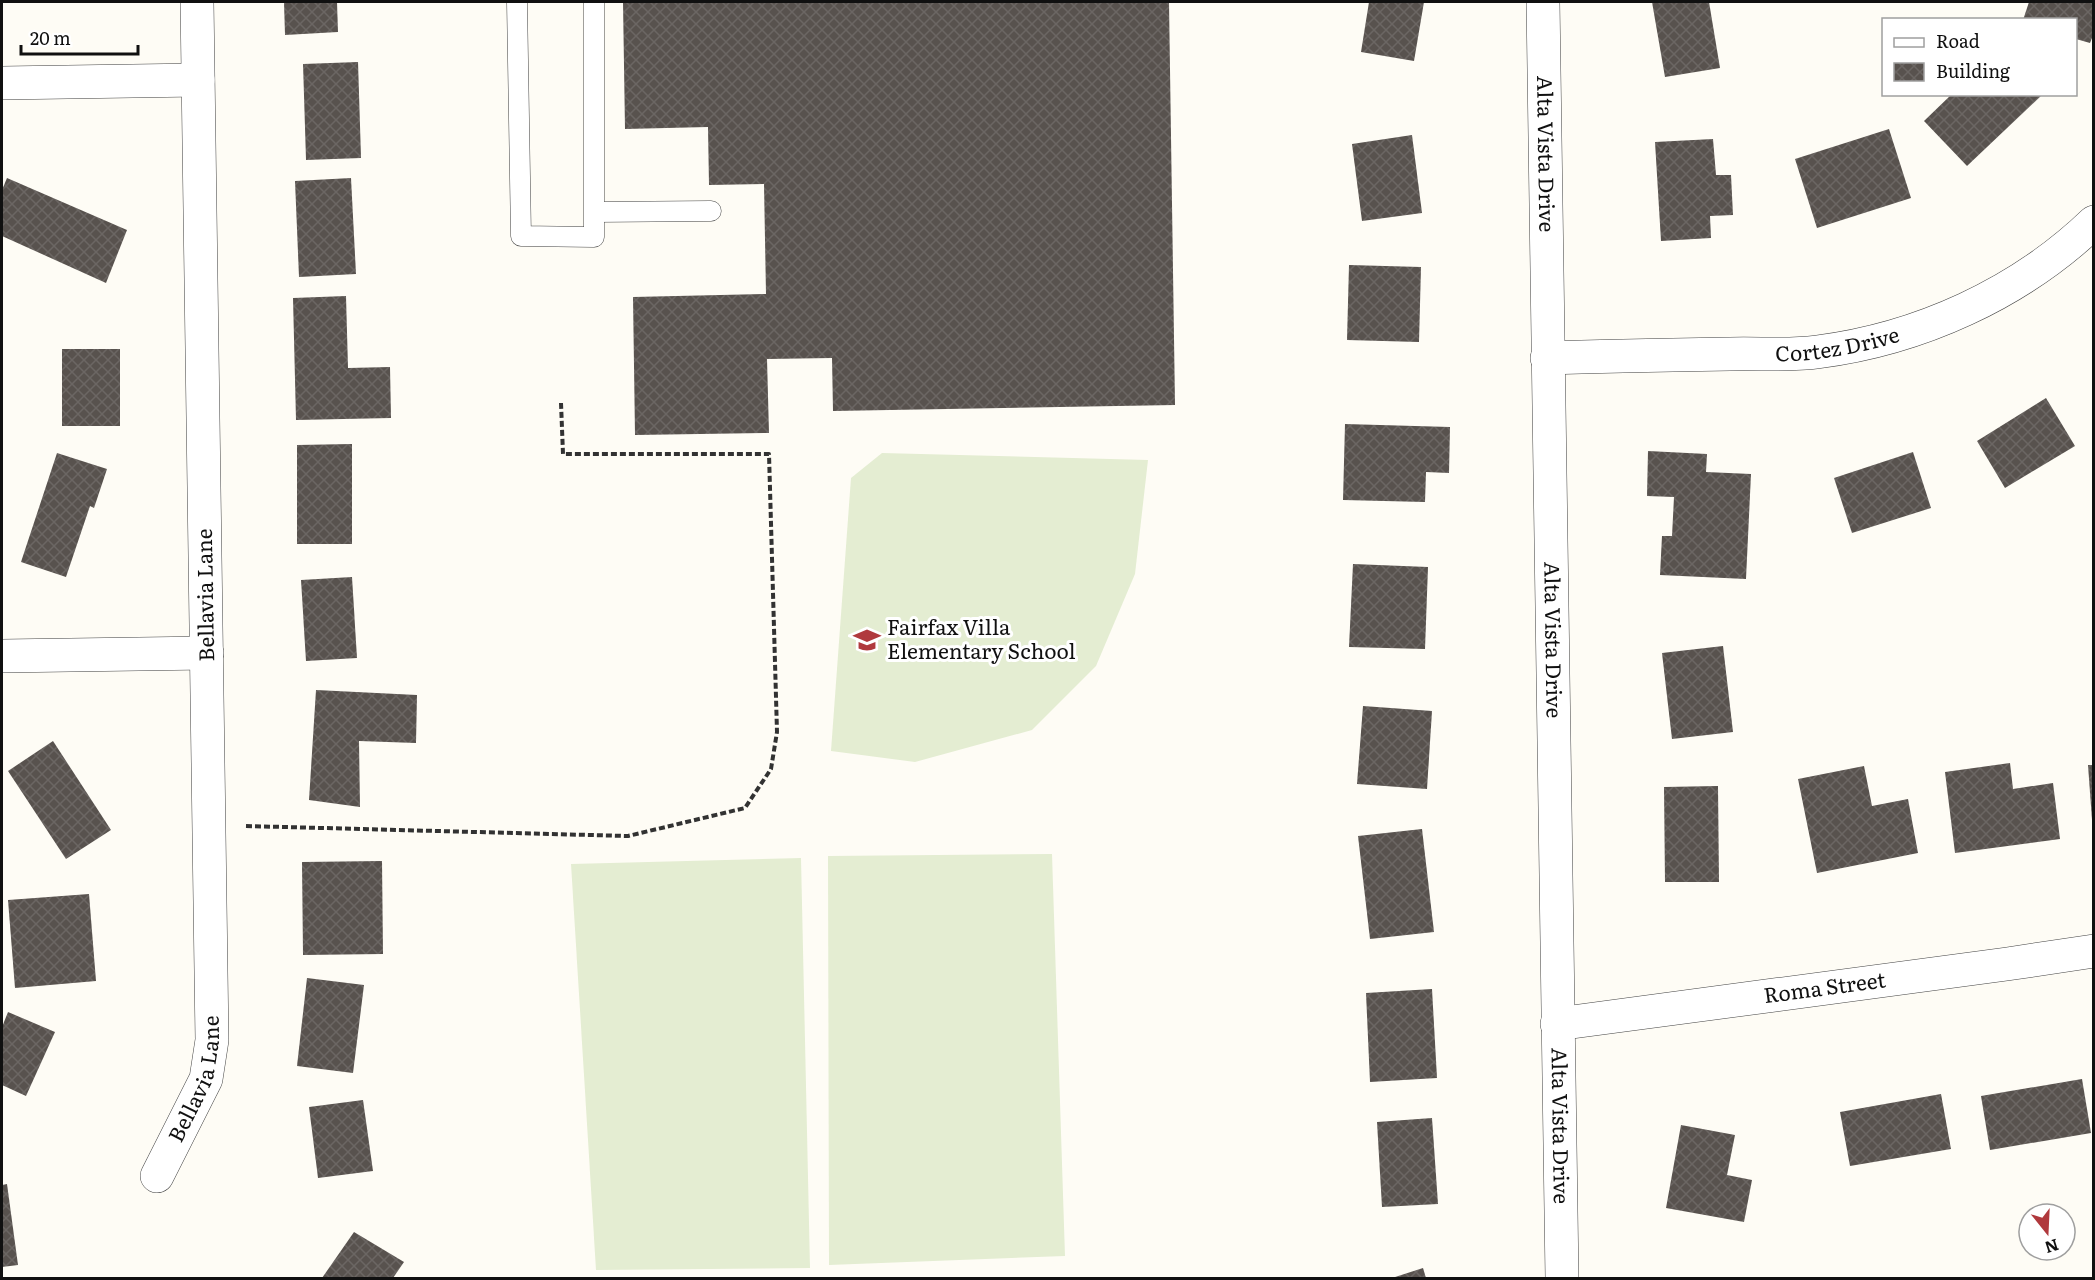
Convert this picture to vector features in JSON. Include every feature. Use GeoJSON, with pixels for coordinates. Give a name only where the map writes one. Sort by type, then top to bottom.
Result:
{"type":"FeatureCollection","features":[{"type":"Feature","properties":{"kind":"street","name":"Bellavia Lane"},"geometry":{"type":"LineString","coordinates":[[157,1176],[206,1079],[212,1040],[197,2]]}},
{"type":"Feature","properties":{"kind":"street","name":"Alta Vista Drive"},"geometry":{"type":"LineString","coordinates":[[1543,2],[1562,1278]]}},
{"type":"Feature","properties":{"kind":"street"},"geometry":{"type":"LineString","coordinates":[[2,83],[198,80]]}},
{"type":"Feature","properties":{"kind":"street","name":"Cortez Drive"},"geometry":{"type":"LineString","coordinates":[[1547,358],[1815,352],[1866,344],[1918,329],[1994,296],[2023,279],[2094,222]]}},
{"type":"Feature","properties":{"kind":"street"},"geometry":{"type":"LineString","coordinates":[[2,656],[207,653]]}},
{"type":"Feature","properties":{"kind":"street","name":"Roma Street"},"geometry":{"type":"LineString","coordinates":[[1557,1024],[2094,951]]}},
{"type":"Feature","properties":{"kind":"lane"},"geometry":{"type":"LineString","coordinates":[[517,2],[521,236],[557,237],[594,237],[594,2]]}},
{"type":"Feature","properties":{"kind":"lane"},"geometry":{"type":"LineString","coordinates":[[595,212],[711,211]]}},
{"type":"Feature","properties":{"kind":"path"},"geometry":{"type":"LineString","coordinates":[[209,825],[628,837],[745,808],[771,769],[777,732],[769,454],[563,454],[561,403]]}},
{"type":"Feature","properties":{"kind":"green space"},"geometry":{"type":"Polygon","coordinates":[[[882,453],[1148,460],[1135,574],[1096,666],[1032,730],[915,762],[831,751],[851,478],[882,453]]]}},
{"type":"Feature","properties":{"kind":"green space"},"geometry":{"type":"Polygon","coordinates":[[[1052,854],[1065,1256],[829,1265],[828,856],[1052,854]]]}},
{"type":"Feature","properties":{"kind":"green space"},"geometry":{"type":"Polygon","coordinates":[[[801,858],[810,1268],[596,1270],[571,864],[801,858]]]}},
{"type":"Feature","properties":{"kind":"building"},"geometry":{"type":"Polygon","coordinates":[[[284,2],[337,2],[338,32],[285,35],[284,2]]]}},
{"type":"Feature","properties":{"kind":"building"},"geometry":{"type":"Polygon","coordinates":[[[623,2],[1169,2],[1175,405],[833,411],[832,358],[767,359],[769,433],[635,435],[633,297],[766,294],[764,184],[709,185],[708,127],[625,129],[623,2]]]}},
{"type":"Feature","properties":{"kind":"building"},"geometry":{"type":"Polygon","coordinates":[[[1369,2],[1424,2],[1414,61],[1361,52],[1369,2]]]}},
{"type":"Feature","properties":{"kind":"building"},"geometry":{"type":"Polygon","coordinates":[[[1652,2],[1709,2],[1720,68],[1665,77],[1652,2]]]}},
{"type":"Feature","properties":{"kind":"building"},"geometry":{"type":"Polygon","coordinates":[[[2029,2],[2094,2],[2094,33],[2090,43],[2077,39],[2077,18],[2024,18],[2029,2]]]}},
{"type":"Feature","properties":{"kind":"building"},"geometry":{"type":"Polygon","coordinates":[[[358,62],[361,158],[306,160],[303,64],[358,62]]]}},
{"type":"Feature","properties":{"kind":"building"},"geometry":{"type":"Polygon","coordinates":[[[1950,96],[2041,96],[1967,166],[1924,121],[1950,96]]]}},
{"type":"Feature","properties":{"kind":"building"},"geometry":{"type":"Polygon","coordinates":[[[1889,129],[1911,198],[1817,228],[1795,159],[1889,129]]]}},
{"type":"Feature","properties":{"kind":"building"},"geometry":{"type":"Polygon","coordinates":[[[1412,135],[1422,213],[1362,221],[1352,144],[1412,135]]]}},
{"type":"Feature","properties":{"kind":"building"},"geometry":{"type":"Polygon","coordinates":[[[1713,139],[1716,175],[1731,175],[1733,215],[1710,216],[1711,238],[1661,241],[1655,142],[1713,139]]]}},
{"type":"Feature","properties":{"kind":"building"},"geometry":{"type":"Polygon","coordinates":[[[7,178],[127,230],[106,283],[2,236],[2,190],[7,178]]]}},
{"type":"Feature","properties":{"kind":"building"},"geometry":{"type":"Polygon","coordinates":[[[351,178],[356,274],[299,277],[295,181],[351,178]]]}},
{"type":"Feature","properties":{"kind":"building"},"geometry":{"type":"Polygon","coordinates":[[[1349,265],[1421,267],[1419,342],[1347,340],[1349,265]]]}},
{"type":"Feature","properties":{"kind":"building"},"geometry":{"type":"Polygon","coordinates":[[[346,296],[348,368],[390,367],[391,418],[296,420],[293,298],[346,296]]]}},
{"type":"Feature","properties":{"kind":"building"},"geometry":{"type":"Polygon","coordinates":[[[62,349],[120,349],[120,426],[62,426],[62,349]]]}},
{"type":"Feature","properties":{"kind":"building"},"geometry":{"type":"Polygon","coordinates":[[[2046,398],[2075,446],[2005,488],[1977,441],[2046,398]]]}},
{"type":"Feature","properties":{"kind":"building"},"geometry":{"type":"Polygon","coordinates":[[[1345,424],[1450,427],[1449,473],[1426,472],[1425,502],[1343,500],[1345,424]]]}},
{"type":"Feature","properties":{"kind":"building"},"geometry":{"type":"Polygon","coordinates":[[[352,444],[352,544],[297,544],[297,445],[352,444]]]}},
{"type":"Feature","properties":{"kind":"building"},"geometry":{"type":"Polygon","coordinates":[[[1648,451],[1707,454],[1706,472],[1751,474],[1746,579],[1660,575],[1662,536],[1672,536],[1674,497],[1647,496],[1648,451]]]}},
{"type":"Feature","properties":{"kind":"building"},"geometry":{"type":"Polygon","coordinates":[[[1913,452],[1931,508],[1852,533],[1834,478],[1913,452]]]}},
{"type":"Feature","properties":{"kind":"building"},"geometry":{"type":"Polygon","coordinates":[[[57,453],[107,469],[94,508],[90,506],[66,577],[21,562],[57,453]]]}},
{"type":"Feature","properties":{"kind":"building"},"geometry":{"type":"Polygon","coordinates":[[[1353,564],[1428,567],[1425,649],[1349,647],[1353,564]]]}},
{"type":"Feature","properties":{"kind":"building"},"geometry":{"type":"Polygon","coordinates":[[[352,577],[357,658],[306,661],[301,580],[352,577]]]}},
{"type":"Feature","properties":{"kind":"building"},"geometry":{"type":"Polygon","coordinates":[[[1723,646],[1733,732],[1672,739],[1662,653],[1723,646]]]}},
{"type":"Feature","properties":{"kind":"building"},"geometry":{"type":"Polygon","coordinates":[[[316,690],[417,695],[416,743],[359,741],[360,807],[309,800],[316,690]]]}},
{"type":"Feature","properties":{"kind":"building"},"geometry":{"type":"Polygon","coordinates":[[[1363,706],[1432,711],[1427,789],[1357,784],[1363,706]]]}},
{"type":"Feature","properties":{"kind":"building"},"geometry":{"type":"Polygon","coordinates":[[[53,741],[111,830],[66,859],[8,771],[53,741]]]}},
{"type":"Feature","properties":{"kind":"building"},"geometry":{"type":"Polygon","coordinates":[[[2010,763],[2013,789],[2053,783],[2060,839],[1955,853],[1945,772],[2010,763]]]}},
{"type":"Feature","properties":{"kind":"building"},"geometry":{"type":"Polygon","coordinates":[[[2088,765],[2094,765],[2094,820],[2092,820],[2088,765]]]}},
{"type":"Feature","properties":{"kind":"building"},"geometry":{"type":"Polygon","coordinates":[[[1864,766],[1872,806],[1908,799],[1918,853],[1817,873],[1798,779],[1864,766]]]}},
{"type":"Feature","properties":{"kind":"building"},"geometry":{"type":"Polygon","coordinates":[[[1718,786],[1719,882],[1665,882],[1664,787],[1718,786]]]}},
{"type":"Feature","properties":{"kind":"building"},"geometry":{"type":"Polygon","coordinates":[[[1422,829],[1434,932],[1370,939],[1358,836],[1422,829]]]}},
{"type":"Feature","properties":{"kind":"building"},"geometry":{"type":"Polygon","coordinates":[[[382,861],[383,954],[303,955],[302,862],[382,861]]]}},
{"type":"Feature","properties":{"kind":"building"},"geometry":{"type":"Polygon","coordinates":[[[89,894],[96,981],[15,988],[8,900],[89,894]]]}},
{"type":"Feature","properties":{"kind":"building"},"geometry":{"type":"Polygon","coordinates":[[[307,978],[364,985],[353,1073],[297,1066],[307,978]]]}},
{"type":"Feature","properties":{"kind":"building"},"geometry":{"type":"Polygon","coordinates":[[[1432,989],[1437,1078],[1370,1082],[1366,993],[1432,989]]]}},
{"type":"Feature","properties":{"kind":"building"},"geometry":{"type":"Polygon","coordinates":[[[8,1012],[55,1032],[26,1096],[2,1085],[2,1027],[8,1012]]]}},
{"type":"Feature","properties":{"kind":"building"},"geometry":{"type":"Polygon","coordinates":[[[2082,1079],[2091,1133],[1990,1150],[1981,1096],[2082,1079]]]}},
{"type":"Feature","properties":{"kind":"building"},"geometry":{"type":"Polygon","coordinates":[[[1941,1094],[1951,1149],[1850,1166],[1840,1112],[1941,1094]]]}},
{"type":"Feature","properties":{"kind":"building"},"geometry":{"type":"Polygon","coordinates":[[[363,1100],[373,1171],[318,1178],[309,1107],[363,1100]]]}},
{"type":"Feature","properties":{"kind":"building"},"geometry":{"type":"Polygon","coordinates":[[[1432,1118],[1438,1204],[1382,1207],[1377,1122],[1432,1118]]]}},
{"type":"Feature","properties":{"kind":"building"},"geometry":{"type":"Polygon","coordinates":[[[1681,1125],[1735,1135],[1727,1175],[1752,1180],[1744,1222],[1666,1208],[1681,1125]]]}},
{"type":"Feature","properties":{"kind":"building"},"geometry":{"type":"Polygon","coordinates":[[[7,1184],[18,1265],[2,1267],[2,1185],[7,1184]]]}},
{"type":"Feature","properties":{"kind":"building"},"geometry":{"type":"Polygon","coordinates":[[[354,1232],[404,1262],[393,1278],[322,1278],[354,1232]]]}},
{"type":"Feature","properties":{"kind":"building"},"geometry":{"type":"Polygon","coordinates":[[[1423,1268],[1426,1278],[1392,1278],[1423,1268]]]}},
{"type":"Feature","properties":{"kind":"place","name":"Fairfax Villa Elementary School"},"geometry":{"type":"Point","coordinates":[867,640]}}]}
